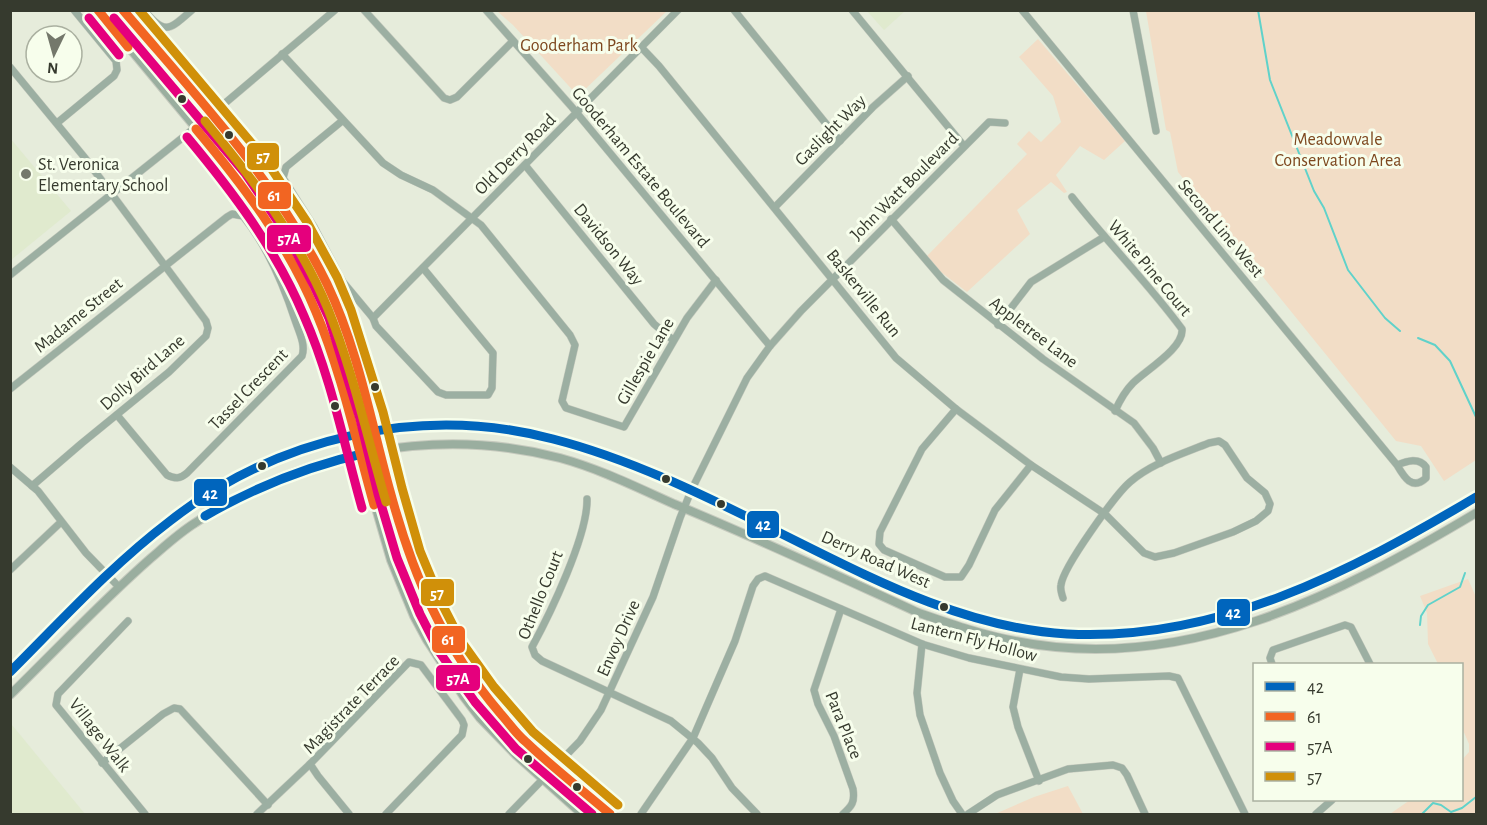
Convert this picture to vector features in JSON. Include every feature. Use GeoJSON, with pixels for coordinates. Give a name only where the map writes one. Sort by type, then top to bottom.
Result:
{"type":"FeatureCollection","features":[{"type":"Feature","properties":{"kind":"main road"},"geometry":{"type":"LineString","coordinates":[[98,10],[235,176],[278,237],[315,310],[329,346],[391,560],[414,616],[427,640],[457,688],[480,718],[516,755],[582,814]]}},
{"type":"Feature","properties":{"kind":"main road"},"geometry":{"type":"LineString","coordinates":[[123,10],[255,166],[310,251],[340,314],[409,555],[431,609],[451,647],[484,694],[517,733],[610,814]]}},
{"type":"Feature","properties":{"kind":"main road","name":"Derry Road West"},"geometry":{"type":"LineString","coordinates":[[10,672],[107,575],[172,519],[234,477],[284,454],[321,442],[415,426],[469,424],[534,434],[571,445],[621,462],[691,491],[849,567],[924,599],[974,618],[1018,628],[1057,633],[1123,635],[1161,632],[1198,625],[1265,605],[1304,589],[1419,532],[1476,497]]}},
{"type":"Feature","properties":{"kind":"main road","name":"Derry Road West"},"geometry":{"type":"LineString","coordinates":[[10,694],[118,587],[177,536],[221,507],[273,481],[326,462],[380,449],[459,444],[529,452],[589,467],[919,613],[969,630],[1016,642],[1065,648],[1164,645],[1202,638],[1255,622],[1315,598],[1426,543],[1476,513]]}},
{"type":"Feature","properties":{"kind":"street"},"geometry":{"type":"LineString","coordinates":[[57,123],[117,72],[116,61],[74,10]]}},
{"type":"Feature","properties":{"kind":"street"},"geometry":{"type":"LineString","coordinates":[[144,10],[157,26],[165,27],[173,26],[192,10]]}},
{"type":"Feature","properties":{"kind":"street"},"geometry":{"type":"LineString","coordinates":[[10,275],[210,115],[335,10]]}},
{"type":"Feature","properties":{"kind":"street"},"geometry":{"type":"LineString","coordinates":[[364,10],[444,98],[450,100],[457,97],[513,41]]}},
{"type":"Feature","properties":{"kind":"street","name":"Gooderham Estate Boulevard"},"geometry":{"type":"LineString","coordinates":[[486,10],[577,113],[770,346]]}},
{"type":"Feature","properties":{"kind":"street","name":"Old Derry Road"},"geometry":{"type":"LineString","coordinates":[[373,318],[678,10]]}},
{"type":"Feature","properties":{"kind":"street"},"geometry":{"type":"LineString","coordinates":[[734,10],[840,141]]}},
{"type":"Feature","properties":{"kind":"street"},"geometry":{"type":"LineString","coordinates":[[852,10],[964,146]]}},
{"type":"Feature","properties":{"kind":"street","name":"Second Line West"},"geometry":{"type":"LineString","coordinates":[[1022,10],[1397,465],[1409,483],[1419,484],[1426,478],[1426,467],[1419,461],[1408,461],[1397,465]]}},
{"type":"Feature","properties":{"kind":"street"},"geometry":{"type":"LineString","coordinates":[[1133,10],[1156,131]]}},
{"type":"Feature","properties":{"kind":"street","name":"Baskerville Run"},"geometry":{"type":"LineString","coordinates":[[641,47],[775,207],[896,358],[956,409],[1031,465],[1105,514],[1144,553],[1155,557],[1174,553],[1233,532],[1256,521],[1268,511],[1270,504],[1265,493],[1247,478],[1225,445],[1219,441],[1161,463]]}},
{"type":"Feature","properties":{"kind":"street"},"geometry":{"type":"LineString","coordinates":[[282,54],[383,163],[401,175],[433,190],[472,219]]}},
{"type":"Feature","properties":{"kind":"street"},"geometry":{"type":"LineString","coordinates":[[10,67],[57,123],[165,265]]}},
{"type":"Feature","properties":{"kind":"street","name":"Gaslight Way"},"geometry":{"type":"LineString","coordinates":[[775,207],[873,107],[908,76]]}},
{"type":"Feature","properties":{"kind":"street"},"geometry":{"type":"LineString","coordinates":[[342,121],[286,167],[283,178],[314,227],[343,282],[373,318],[376,326],[438,392],[446,395],[488,395],[492,388],[494,353],[423,268]]}},
{"type":"Feature","properties":{"kind":"street","name":"John Watt Boulevard"},"geometry":{"type":"LineString","coordinates":[[691,491],[747,378],[770,346],[833,278],[989,122],[1005,123]]}},
{"type":"Feature","properties":{"kind":"street","name":"Davidson Way"},"geometry":{"type":"LineString","coordinates":[[525,165],[654,324],[673,340]]}},
{"type":"Feature","properties":{"kind":"street","name":"White Pine Court"},"geometry":{"type":"LineString","coordinates":[[1072,197],[1104,237],[1166,306],[1183,333],[1178,344],[1132,384],[1121,398],[1115,411]]}},
{"type":"Feature","properties":{"kind":"street","name":"Tassel Crescent"},"geometry":{"type":"LineString","coordinates":[[117,415],[167,475],[173,478],[179,477],[187,473],[303,353],[304,346],[285,289],[261,242],[243,216],[232,214],[226,217],[165,265]]}},
{"type":"Feature","properties":{"kind":"street","name":"Gillespie Lane"},"geometry":{"type":"LineString","coordinates":[[472,219],[481,225],[570,335],[575,345],[562,401],[566,408],[624,427],[673,340],[716,280]]}},
{"type":"Feature","properties":{"kind":"street","name":"Appletree Lane"},"geometry":{"type":"LineString","coordinates":[[891,219],[943,280],[998,325],[1134,423],[1161,463]]}},
{"type":"Feature","properties":{"kind":"street"},"geometry":{"type":"LineString","coordinates":[[998,325],[1031,282],[1104,237]]}},
{"type":"Feature","properties":{"kind":"street","name":"Madame Street"},"geometry":{"type":"LineString","coordinates":[[10,389],[165,265]]}},
{"type":"Feature","properties":{"kind":"street","name":"Dolly Bird Lane"},"geometry":{"type":"LineString","coordinates":[[32,486],[169,372],[206,336],[208,331],[206,321],[165,265]]}},
{"type":"Feature","properties":{"kind":"street"},"geometry":{"type":"LineString","coordinates":[[956,409],[922,450],[915,463],[880,532],[879,544],[884,550],[945,577],[961,576],[969,566],[995,510],[1031,465]]}},
{"type":"Feature","properties":{"kind":"street"},"geometry":{"type":"LineString","coordinates":[[1063,598],[1061,585],[1071,562],[1105,514],[1130,482],[1161,463]]}},
{"type":"Feature","properties":{"kind":"street"},"geometry":{"type":"LineString","coordinates":[[10,467],[41,495],[61,522],[118,587]]}},
{"type":"Feature","properties":{"kind":"street","name":"Envoy Drive"},"geometry":{"type":"LineString","coordinates":[[509,814],[555,768],[592,726],[653,597],[691,491]]}},
{"type":"Feature","properties":{"kind":"street","name":"Othello Court"},"geometry":{"type":"LineString","coordinates":[[587,499],[586,512],[569,566],[532,647],[535,655],[542,661],[610,692]]}},
{"type":"Feature","properties":{"kind":"street"},"geometry":{"type":"LineString","coordinates":[[10,570],[61,522]]}},
{"type":"Feature","properties":{"kind":"street","name":"Lantern Fly Hollow"},"geometry":{"type":"LineString","coordinates":[[693,738],[735,641],[753,585],[765,576],[922,644],[1020,669],[1061,677],[1089,679],[1169,676],[1178,678],[1245,814]]}},
{"type":"Feature","properties":{"kind":"street","name":"Para Place"},"geometry":{"type":"LineString","coordinates":[[841,609],[814,690],[818,704],[834,736],[855,797],[853,805],[843,814]]}},
{"type":"Feature","properties":{"kind":"street","name":"Village Walk"},"geometry":{"type":"LineString","coordinates":[[128,621],[66,685],[56,699],[56,705],[145,814]]}},
{"type":"Feature","properties":{"kind":"street"},"geometry":{"type":"LineString","coordinates":[[1272,663],[1270,658],[1273,650],[1345,625],[1351,627],[1355,633],[1370,663]]}},
{"type":"Feature","properties":{"kind":"street"},"geometry":{"type":"LineString","coordinates":[[922,644],[917,693],[920,715],[940,773],[962,814]]}},
{"type":"Feature","properties":{"kind":"street","name":"Magistrate Terrace"},"geometry":{"type":"LineString","coordinates":[[349,814],[310,764],[409,662],[416,662],[421,665],[462,720],[464,730],[462,735],[386,814]]}},
{"type":"Feature","properties":{"kind":"street"},"geometry":{"type":"LineString","coordinates":[[1020,669],[1013,707],[1018,727],[1039,781]]}},
{"type":"Feature","properties":{"kind":"street"},"geometry":{"type":"LineString","coordinates":[[610,692],[671,721],[693,738],[712,758],[732,788],[757,814]]}},
{"type":"Feature","properties":{"kind":"street"},"geometry":{"type":"LineString","coordinates":[[102,764],[163,714],[174,708],[180,709],[268,805]]}},
{"type":"Feature","properties":{"kind":"street"},"geometry":{"type":"LineString","coordinates":[[641,814],[693,738]]}},
{"type":"Feature","properties":{"kind":"street"},"geometry":{"type":"LineString","coordinates":[[257,814],[310,764]]}},
{"type":"Feature","properties":{"kind":"street"},"geometry":{"type":"LineString","coordinates":[[968,814],[997,795],[1068,769],[1117,766],[1122,768],[1127,775],[1145,814]]}},
{"type":"Feature","properties":{"kind":"street"},"geometry":{"type":"LineString","coordinates":[[1316,814],[1331,801]]}},
{"type":"Feature","properties":{"kind":"shaded area"},"geometry":{"type":"Polygon","coordinates":[[[867,11],[905,11],[884,30],[867,11]]]}},
{"type":"Feature","properties":{"kind":"shaded area","name":"St. Veronica Elementary School"},"geometry":{"type":"Polygon","coordinates":[[[10,138],[71,211],[11,260],[10,260],[10,138]]]}},
{"type":"Feature","properties":{"kind":"shaded area"},"geometry":{"type":"Polygon","coordinates":[[[11,724],[17,731],[85,814],[11,814],[11,724]]]}},
{"type":"Feature","properties":{"kind":"green space","name":"Gooderham Park"},"geometry":{"type":"Polygon","coordinates":[[[497,11],[667,11],[578,96],[513,25],[497,11]]]}},
{"type":"Feature","properties":{"kind":"green space","name":"Meadowvale Conservation Area"},"geometry":{"type":"Polygon","coordinates":[[[1146,11],[1476,11],[1476,460],[1444,481],[1421,446],[1396,441],[1178,172],[1170,132],[1166,130],[1146,11]]]}},
{"type":"Feature","properties":{"kind":"green space"},"geometry":{"type":"Polygon","coordinates":[[[1038,39],[1125,141],[1104,160],[1080,146],[1056,175],[1067,192],[1064,193],[1051,182],[1017,210],[1030,234],[967,292],[926,257],[1027,154],[1017,144],[1029,131],[1041,142],[1061,122],[1053,96],[1019,57],[1038,39]]]}},
{"type":"Feature","properties":{"kind":"green space"},"geometry":{"type":"Polygon","coordinates":[[[1468,579],[1476,597],[1476,814],[1390,814],[1409,801],[1463,801],[1463,759],[1469,752],[1469,744],[1463,730],[1463,663],[1438,663],[1428,644],[1427,613],[1420,596],[1468,579]]]}},
{"type":"Feature","properties":{"kind":"green space"},"geometry":{"type":"Polygon","coordinates":[[[1068,786],[1083,814],[995,814],[1034,797],[1068,786]]]}},
{"type":"Feature","properties":{"kind":"waterway"},"geometry":{"type":"LineString","coordinates":[[1258,10],[1270,80],[1348,270],[1385,318],[1400,331]]}},
{"type":"Feature","properties":{"kind":"waterway"},"geometry":{"type":"LineString","coordinates":[[1418,338],[1435,345],[1450,361],[1476,417]]}},
{"type":"Feature","properties":{"kind":"waterway"},"geometry":{"type":"LineString","coordinates":[[1420,625],[1421,616],[1428,605],[1460,587],[1465,573]]}},
{"type":"Feature","properties":{"kind":"waterway"},"geometry":{"type":"LineString","coordinates":[[1422,814],[1433,803],[1451,812],[1462,808],[1476,797]]}},
{"type":"Feature","properties":{"kind":"transit line","name":"61"},"geometry":{"type":"LineString","coordinates":[[98,10],[128,47]]}},
{"type":"Feature","properties":{"kind":"transit line","name":"61"},"geometry":{"type":"LineString","coordinates":[[123,10],[207,108],[260,175],[307,246],[327,284],[356,360],[390,491],[409,552],[432,609],[446,636],[480,688],[519,736],[610,814]]}},
{"type":"Feature","properties":{"kind":"transit line","name":"57"},"geometry":{"type":"LineString","coordinates":[[139,10],[265,159],[307,222],[337,277],[351,310],[383,412],[420,551],[442,604],[461,641],[494,687],[533,732],[618,805]]}},
{"type":"Feature","properties":{"kind":"transit line","name":"57A"},"geometry":{"type":"LineString","coordinates":[[89,18],[119,55]]}},
{"type":"Feature","properties":{"kind":"transit line","name":"57A"},"geometry":{"type":"LineString","coordinates":[[114,18],[245,173],[287,235],[315,288],[329,318],[360,419],[378,494],[397,558],[420,614],[440,653],[475,702],[516,749],[592,814]]}},
{"type":"Feature","properties":{"kind":"transit line","name":"57"},"geometry":{"type":"LineString","coordinates":[[205,121],[274,210],[316,283],[345,356],[386,502]]}},
{"type":"Feature","properties":{"kind":"transit line","name":"61"},"geometry":{"type":"LineString","coordinates":[[196,129],[263,216],[305,287],[334,359],[374,505]]}},
{"type":"Feature","properties":{"kind":"transit line","name":"57A"},"geometry":{"type":"LineString","coordinates":[[187,137],[252,222],[293,291],[322,363],[362,508]]}},
{"type":"Feature","properties":{"kind":"transit line","name":"42"},"geometry":{"type":"LineString","coordinates":[[10,672],[128,556],[170,521],[212,492],[256,468],[303,449],[352,435],[402,427],[453,425],[503,429],[582,447],[639,468],[723,505],[918,598],[991,622],[1028,630],[1067,634],[1122,633],[1176,627],[1229,614],[1280,597],[1380,551],[1476,497]]}},
{"type":"Feature","properties":{"kind":"transit line","name":"42"},"geometry":{"type":"LineString","coordinates":[[205,516],[244,495],[285,478],[327,463],[370,452]]}},
{"type":"Feature","properties":{"kind":"place","name":"St. Veronica Elementary School"},"geometry":{"type":"Point","coordinates":[26,174]}}]}
